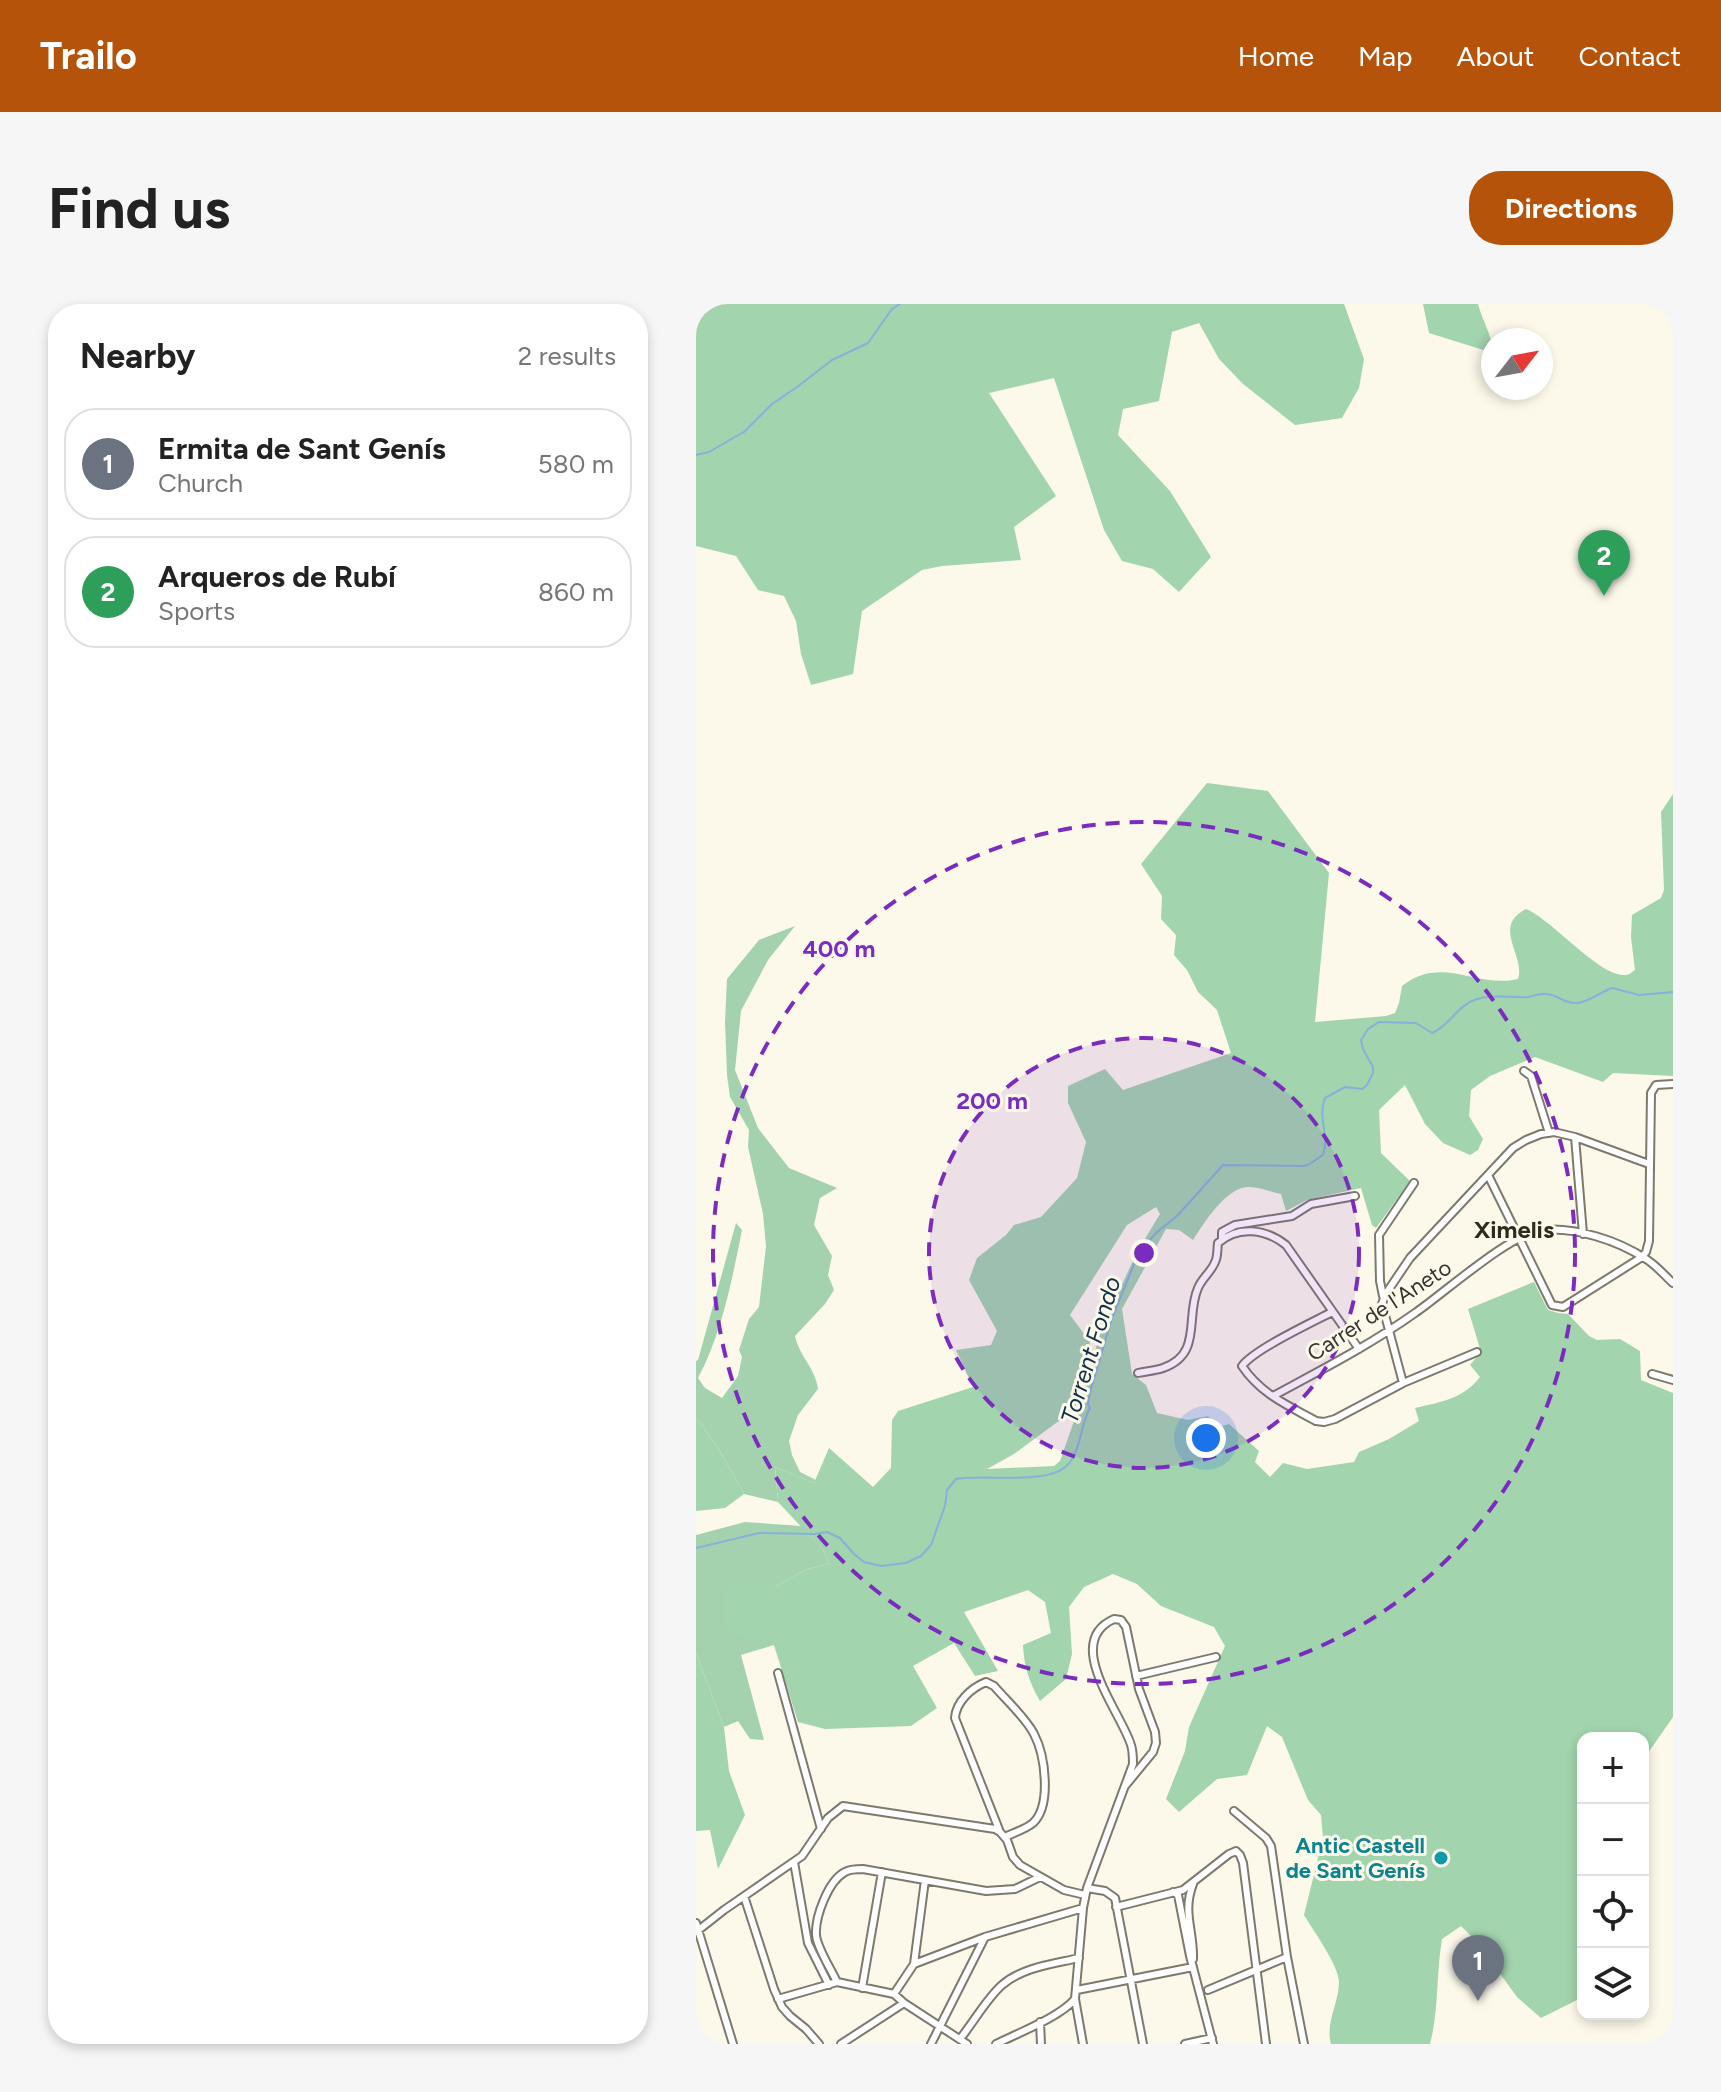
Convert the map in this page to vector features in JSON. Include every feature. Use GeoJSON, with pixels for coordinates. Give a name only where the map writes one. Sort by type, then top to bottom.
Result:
{"type":"FeatureCollection","features":[{"type":"Feature","properties":{"kind":"street"},"geometry":{"type":"LineString","coordinates":[[1524,1071],[1531,1076],[1549,1133]]}},
{"type":"Feature","properties":{"kind":"street"},"geometry":{"type":"LineString","coordinates":[[1488,1175],[1552,1305],[1563,1307],[1646,1252],[1649,1241],[1651,1093],[1656,1085],[1673,1084]]}},
{"type":"Feature","properties":{"kind":"street"},"geometry":{"type":"LineString","coordinates":[[1383,1301],[1410,1258],[1513,1148],[1526,1140],[1554,1132],[1649,1164]]}},
{"type":"Feature","properties":{"kind":"street"},"geometry":{"type":"LineString","coordinates":[[1575,1137],[1583,1234]]}},
{"type":"Feature","properties":{"kind":"street"},"geometry":{"type":"LineString","coordinates":[[1403,1383],[1387,1331],[1380,1281],[1379,1235],[1414,1183]]}},
{"type":"Feature","properties":{"kind":"street"},"geometry":{"type":"LineString","coordinates":[[1222,1239],[1222,1232],[1235,1225],[1292,1216],[1311,1204],[1355,1196]]}},
{"type":"Feature","properties":{"kind":"street","name":"Carrer de l'Aneto"},"geometry":{"type":"LineString","coordinates":[[1273,1396],[1359,1349],[1414,1314],[1518,1238],[1540,1230],[1570,1231],[1603,1238],[1642,1257],[1673,1283]]}},
{"type":"Feature","properties":{"kind":"street"},"geometry":{"type":"LineString","coordinates":[[1138,1373],[1160,1370],[1173,1363],[1188,1346],[1199,1286],[1217,1260],[1218,1243],[1236,1232],[1259,1231],[1286,1245],[1359,1349]]}},
{"type":"Feature","properties":{"kind":"street"},"geometry":{"type":"LineString","coordinates":[[1332,1312],[1247,1359],[1242,1366],[1256,1384],[1316,1421],[1335,1419],[1403,1383],[1477,1352]]}},
{"type":"Feature","properties":{"kind":"street"},"geometry":{"type":"LineString","coordinates":[[1652,1374],[1673,1380]]}},
{"type":"Feature","properties":{"kind":"street"},"geometry":{"type":"LineString","coordinates":[[1083,2044],[1075,1999],[1083,1908],[1086,1892],[1133,1764],[1131,1744],[1098,1676],[1093,1653],[1093,1638],[1099,1628],[1114,1619],[1121,1620],[1126,1627],[1136,1676],[1156,1743],[1153,1752],[1125,1786]]}},
{"type":"Feature","properties":{"kind":"street"},"geometry":{"type":"LineString","coordinates":[[1136,1676],[1216,1657]]}},
{"type":"Feature","properties":{"kind":"street"},"geometry":{"type":"LineString","coordinates":[[778,1673],[821,1829]]}},
{"type":"Feature","properties":{"kind":"street"},"geometry":{"type":"LineString","coordinates":[[1002,1834],[1036,1820],[1045,1798],[1046,1779],[1033,1731],[994,1686],[986,1682],[956,1706],[955,1718],[1002,1834],[1020,1865],[1040,1877],[1064,1890],[1105,1891],[1115,1898],[1143,2044]]}},
{"type":"Feature","properties":{"kind":"street"},"geometry":{"type":"LineString","coordinates":[[733,2044],[697,1928],[794,1862],[808,1850],[828,1818],[843,1806],[995,1829],[1002,1834]]}},
{"type":"Feature","properties":{"kind":"street"},"geometry":{"type":"LineString","coordinates":[[1234,1811],[1271,1846],[1287,1957],[1304,2044]]}},
{"type":"Feature","properties":{"kind":"street"},"geometry":{"type":"LineString","coordinates":[[1116,1907],[1183,1890],[1236,1851],[1243,1863],[1266,2044]]}},
{"type":"Feature","properties":{"kind":"street"},"geometry":{"type":"LineString","coordinates":[[794,1862],[808,1943],[833,1983]]}},
{"type":"Feature","properties":{"kind":"street"},"geometry":{"type":"LineString","coordinates":[[833,1983],[816,1938],[817,1916],[835,1881],[843,1873],[853,1869],[882,1872],[986,1891],[1015,1889],[1040,1877]]}},
{"type":"Feature","properties":{"kind":"street"},"geometry":{"type":"LineString","coordinates":[[862,1988],[882,1872]]}},
{"type":"Feature","properties":{"kind":"street"},"geometry":{"type":"LineString","coordinates":[[894,1994],[914,1964],[925,1880]]}},
{"type":"Feature","properties":{"kind":"street"},"geometry":{"type":"LineString","coordinates":[[1193,1967],[1194,1952],[1187,1908],[1194,1882]]}},
{"type":"Feature","properties":{"kind":"street"},"geometry":{"type":"LineString","coordinates":[[1173,1892],[1178,1895],[1212,2041],[1185,2044]]}},
{"type":"Feature","properties":{"kind":"street"},"geometry":{"type":"LineString","coordinates":[[744,1896],[778,1999],[790,2016],[819,2044]]}},
{"type":"Feature","properties":{"kind":"street"},"geometry":{"type":"LineString","coordinates":[[914,1964],[985,1937],[1083,1908]]}},
{"type":"Feature","properties":{"kind":"street"},"geometry":{"type":"LineString","coordinates":[[931,2044],[985,1937]]}},
{"type":"Feature","properties":{"kind":"street"},"geometry":{"type":"LineString","coordinates":[[1208,1990],[1287,1957]]}},
{"type":"Feature","properties":{"kind":"street"},"geometry":{"type":"LineString","coordinates":[[960,2039],[1000,1986],[1010,1979],[1079,1958]]}},
{"type":"Feature","properties":{"kind":"street"},"geometry":{"type":"LineString","coordinates":[[1077,1990],[1193,1967]]}},
{"type":"Feature","properties":{"kind":"street"},"geometry":{"type":"LineString","coordinates":[[778,1999],[833,1983],[894,1994],[967,2044]]}},
{"type":"Feature","properties":{"kind":"street"},"geometry":{"type":"LineString","coordinates":[[996,2044],[1040,2022],[1075,1999]]}},
{"type":"Feature","properties":{"kind":"street"},"geometry":{"type":"LineString","coordinates":[[841,2044],[904,2003]]}},
{"type":"Feature","properties":{"kind":"street"},"geometry":{"type":"LineString","coordinates":[[1040,2022],[1041,2044]]}},
{"type":"Feature","properties":{"kind":"green space"},"geometry":{"type":"Polygon","coordinates":[[[696,304],[1344,304],[1364,359],[1359,388],[1342,418],[1295,425],[1243,384],[1219,359],[1199,323],[1172,332],[1159,401],[1123,409],[1118,435],[1170,491],[1211,557],[1179,592],[1153,569],[1122,561],[1104,530],[1054,378],[989,393],[1056,496],[1014,527],[1021,560],[922,570],[862,611],[853,674],[811,685],[801,654],[796,621],[784,596],[758,590],[736,556],[696,546],[696,304]]]}},
{"type":"Feature","properties":{"kind":"green space"},"geometry":{"type":"Polygon","coordinates":[[[1423,304],[1478,304],[1486,328],[1481,328],[1481,349],[1429,333],[1423,304]]]}},
{"type":"Feature","properties":{"kind":"green space"},"geometry":{"type":"Polygon","coordinates":[[[1207,783],[1268,791],[1329,873],[1315,1022],[1395,1013],[1402,986],[1431,973],[1445,972],[1488,980],[1518,979],[1511,924],[1526,909],[1588,957],[1614,973],[1624,975],[1635,970],[1632,915],[1661,898],[1664,890],[1661,812],[1673,794],[1673,1076],[1613,1073],[1603,1082],[1535,1057],[1490,1076],[1471,1090],[1469,1116],[1483,1139],[1478,1150],[1470,1155],[1443,1143],[1425,1124],[1405,1085],[1379,1110],[1381,1153],[1410,1181],[1376,1228],[1372,1225],[1361,1188],[1307,1200],[1286,1211],[1281,1194],[1253,1187],[1241,1188],[1217,1207],[1193,1240],[1179,1230],[1166,1229],[1122,1309],[1132,1374],[1146,1385],[1157,1413],[1188,1420],[1208,1416],[1219,1427],[1229,1424],[1259,1451],[1255,1462],[1270,1477],[1283,1463],[1307,1469],[1354,1462],[1359,1452],[1419,1421],[1415,1408],[1451,1398],[1466,1390],[1480,1377],[1470,1365],[1481,1352],[1468,1309],[1534,1282],[1548,1310],[1568,1314],[1597,1340],[1620,1339],[1640,1351],[1641,1380],[1673,1393],[1673,1717],[1649,1751],[1649,1732],[1577,1732],[1577,2000],[1541,2018],[1517,1997],[1477,1942],[1461,1926],[1442,1939],[1430,2044],[1331,2044],[1330,2028],[1338,1975],[1304,1915],[1323,1838],[1321,1815],[1308,1800],[1282,1737],[1267,1726],[1247,1775],[1217,1779],[1179,1812],[1166,1799],[1185,1751],[1189,1727],[1225,1646],[1214,1627],[1161,1606],[1137,1584],[1113,1574],[1084,1587],[1069,1607],[1072,1654],[1066,1679],[1040,1701],[1028,1674],[1023,1645],[1051,1633],[1045,1602],[1028,1590],[964,1612],[998,1671],[975,1676],[954,1643],[913,1666],[937,1708],[911,1726],[825,1729],[798,1722],[773,1642],[732,1636],[722,1620],[723,1590],[741,1580],[776,1586],[807,1569],[829,1564],[823,1550],[778,1502],[775,1467],[814,1483],[829,1448],[873,1487],[891,1468],[892,1420],[898,1411],[973,1387],[956,1350],[991,1345],[997,1331],[969,1280],[977,1258],[1014,1225],[1041,1217],[1077,1178],[1086,1142],[1068,1103],[1068,1086],[1105,1069],[1123,1090],[1231,1053],[1217,1010],[1198,992],[1187,970],[1174,955],[1176,935],[1161,919],[1162,896],[1141,864],[1207,783]],[[1156,1207],[1127,1225],[1070,1315],[1090,1342],[1075,1409],[1014,1454],[987,1469],[1054,1466],[1060,1461],[1102,1328],[1137,1252],[1160,1214],[1156,1207]]]}},
{"type":"Feature","properties":{"kind":"green space"},"geometry":{"type":"Polygon","coordinates":[[[795,926],[768,960],[741,1011],[735,1070],[758,1128],[789,1168],[837,1188],[820,1198],[814,1225],[832,1256],[828,1275],[834,1290],[795,1336],[818,1389],[798,1415],[789,1441],[800,1472],[816,1480],[814,1483],[775,1467],[778,1502],[744,1494],[719,1449],[696,1417],[696,1361],[736,1223],[742,1230],[730,1287],[714,1343],[698,1378],[705,1388],[722,1398],[738,1376],[742,1357],[739,1350],[749,1319],[759,1307],[766,1246],[763,1214],[748,1147],[749,1130],[730,1097],[725,1022],[727,979],[759,940],[795,926]]]}},
{"type":"Feature","properties":{"kind":"green space"},"geometry":{"type":"Polygon","coordinates":[[[696,1417],[719,1449],[744,1494],[725,1508],[696,1511],[696,1417]]]}},
{"type":"Feature","properties":{"kind":"green space"},"geometry":{"type":"Polygon","coordinates":[[[745,1522],[801,1526],[823,1550],[829,1564],[807,1569],[776,1586],[774,1645],[741,1655],[764,1740],[750,1739],[738,1721],[724,1727],[696,1653],[696,1535],[745,1522]]]}},
{"type":"Feature","properties":{"kind":"green space"},"geometry":{"type":"Polygon","coordinates":[[[696,1653],[724,1727],[729,1771],[745,1815],[718,1869],[710,1830],[696,1831],[696,1653]]]}},
{"type":"Feature","properties":{"kind":"waterway"},"geometry":{"type":"LineString","coordinates":[[696,455],[709,452],[744,432],[772,404],[832,360],[868,343],[892,309],[900,304]]}},
{"type":"Feature","properties":{"kind":"waterway","name":"Torrent Fondo"},"geometry":{"type":"LineString","coordinates":[[696,1548],[759,1533],[827,1532],[840,1538],[864,1562],[881,1566],[906,1563],[921,1556],[931,1545],[945,1506],[947,1490],[956,1479],[1035,1477],[1062,1469],[1071,1461],[1077,1448],[1112,1318],[1139,1252],[1223,1165],[1303,1166],[1323,1155],[1322,1112],[1325,1098],[1345,1087],[1362,1089],[1367,1085],[1373,1067],[1361,1040],[1368,1029],[1379,1022],[1416,1023],[1432,1033],[1464,1006],[1483,998],[1545,994],[1577,1003],[1612,988],[1639,995],[1673,992]]}},
{"type":"Feature","properties":{"kind":"place","name":"Arqueros de Rubí"},"geometry":{"type":"Point","coordinates":[1604,596]}},
{"type":"Feature","properties":{"kind":"place","name":"Antic Castell de Sant Genís"},"geometry":{"type":"Point","coordinates":[1441,1858]}},
{"type":"Feature","properties":{"kind":"place","name":"Ermita de Sant Genís"},"geometry":{"type":"Point","coordinates":[1478,2001]}},
{"type":"Feature","properties":{"kind":"district","name":"Ximelis"},"geometry":{"type":"Point","coordinates":[1514,1230]}}]}
